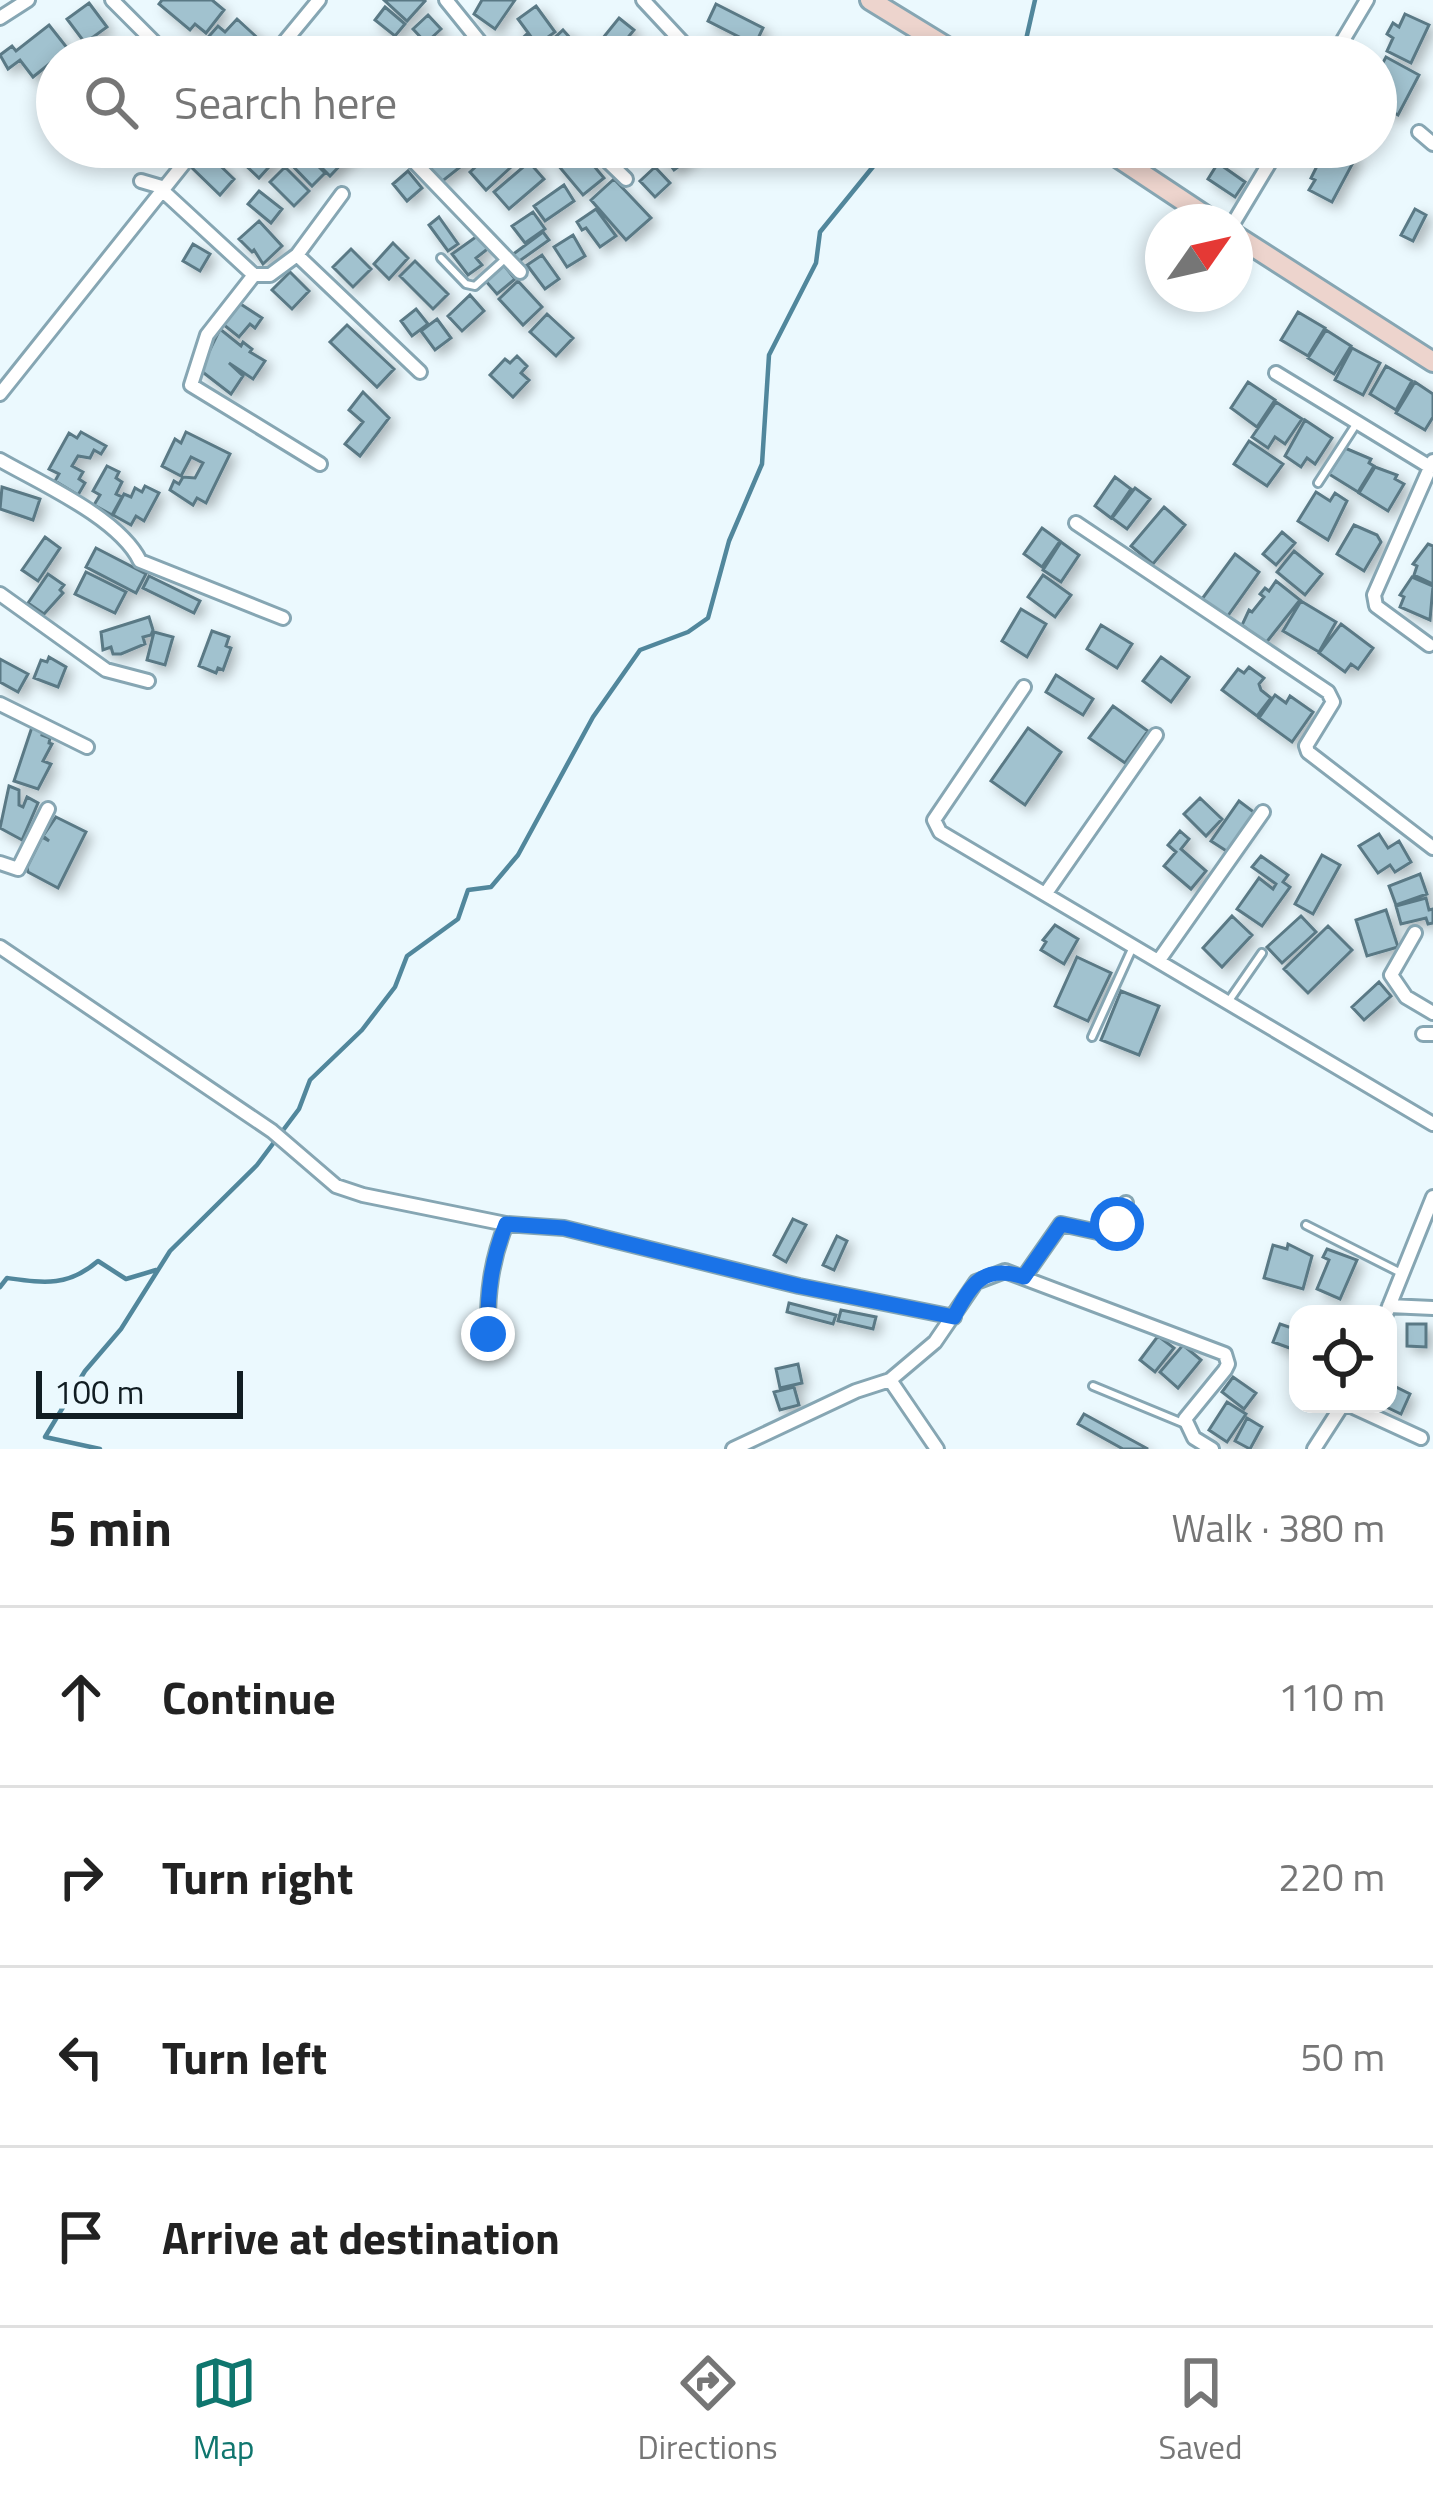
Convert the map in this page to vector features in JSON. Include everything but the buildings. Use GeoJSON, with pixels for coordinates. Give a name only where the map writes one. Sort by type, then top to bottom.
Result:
{"type":"FeatureCollection","features":[{"type":"Feature","properties":{"kind":"main road"},"geometry":{"type":"LineString","coordinates":[[870,0],[928,36]]}},
{"type":"Feature","properties":{"kind":"main road"},"geometry":{"type":"LineString","coordinates":[[1134,168],[1188,204]]}},
{"type":"Feature","properties":{"kind":"main road"},"geometry":{"type":"LineString","coordinates":[[1253,247],[1433,362]]}},
{"type":"Feature","properties":{"kind":"street"},"geometry":{"type":"LineString","coordinates":[[0,18],[28,0]]}},
{"type":"Feature","properties":{"kind":"street"},"geometry":{"type":"LineString","coordinates":[[112,0],[149,36]]}},
{"type":"Feature","properties":{"kind":"street"},"geometry":{"type":"LineString","coordinates":[[291,36],[319,0]]}},
{"type":"Feature","properties":{"kind":"street"},"geometry":{"type":"LineString","coordinates":[[446,0],[475,36]]}},
{"type":"Feature","properties":{"kind":"street"},"geometry":{"type":"LineString","coordinates":[[643,0],[677,36]]}},
{"type":"Feature","properties":{"kind":"street"},"geometry":{"type":"LineString","coordinates":[[1346,36],[1367,0]]}},
{"type":"Feature","properties":{"kind":"street"},"geometry":{"type":"LineString","coordinates":[[1418,132],[1433,144]]}},
{"type":"Feature","properties":{"kind":"street"},"geometry":{"type":"LineString","coordinates":[[0,394],[181,168]]}},
{"type":"Feature","properties":{"kind":"street"},"geometry":{"type":"LineString","coordinates":[[420,168],[520,272]]}},
{"type":"Feature","properties":{"kind":"street"},"geometry":{"type":"LineString","coordinates":[[615,168],[626,179]]}},
{"type":"Feature","properties":{"kind":"street"},"geometry":{"type":"LineString","coordinates":[[1245,204],[1266,168]]}},
{"type":"Feature","properties":{"kind":"street"},"geometry":{"type":"LineString","coordinates":[[141,181],[164,190],[254,275],[270,275],[297,255],[342,194]]}},
{"type":"Feature","properties":{"kind":"street"},"geometry":{"type":"LineString","coordinates":[[297,255],[420,372]]}},
{"type":"Feature","properties":{"kind":"street"},"geometry":{"type":"LineString","coordinates":[[254,275],[207,335],[191,385],[320,464]]}},
{"type":"Feature","properties":{"kind":"street"},"geometry":{"type":"LineString","coordinates":[[1276,373],[1432,464],[1374,595],[1376,606],[1429,645]]}},
{"type":"Feature","properties":{"kind":"street"},"geometry":{"type":"LineString","coordinates":[[0,460],[131,542],[140,561],[283,618]]}},
{"type":"Feature","properties":{"kind":"street"},"geometry":{"type":"LineString","coordinates":[[1076,523],[1328,692],[1333,702],[1306,746],[1308,752],[1433,848]]}},
{"type":"Feature","properties":{"kind":"street"},"geometry":{"type":"LineString","coordinates":[[0,594],[106,670],[148,681]]}},
{"type":"Feature","properties":{"kind":"street"},"geometry":{"type":"LineString","coordinates":[[1024,687],[934,820],[940,832],[1433,1124]]}},
{"type":"Feature","properties":{"kind":"street"},"geometry":{"type":"LineString","coordinates":[[0,704],[87,747]]}},
{"type":"Feature","properties":{"kind":"street"},"geometry":{"type":"LineString","coordinates":[[1046,892],[1156,735]]}},
{"type":"Feature","properties":{"kind":"street"},"geometry":{"type":"LineString","coordinates":[[0,863],[18,869],[47,809]]}},
{"type":"Feature","properties":{"kind":"street"},"geometry":{"type":"LineString","coordinates":[[1159,960],[1262,812]]}},
{"type":"Feature","properties":{"kind":"street"},"geometry":{"type":"LineString","coordinates":[[1415,933],[1391,975],[1406,998],[1433,1012]]}},
{"type":"Feature","properties":{"kind":"street"},"geometry":{"type":"LineString","coordinates":[[0,947],[272,1131],[336,1186],[363,1196],[506,1224],[564,1228],[799,1286],[954,1317]]}},
{"type":"Feature","properties":{"kind":"street"},"geometry":{"type":"LineString","coordinates":[[1390,1305],[1433,1197]]}},
{"type":"Feature","properties":{"kind":"street"},"geometry":{"type":"LineString","coordinates":[[1024,1277],[1061,1224],[1107,1234],[1114,1230],[1126,1203]]}},
{"type":"Feature","properties":{"kind":"street"},"geometry":{"type":"LineString","coordinates":[[488,1334],[490,1275],[506,1224]]}},
{"type":"Feature","properties":{"kind":"street"},"geometry":{"type":"LineString","coordinates":[[733,1449],[856,1391],[890,1380],[935,1342],[982,1278],[1005,1271],[1225,1354],[1225,1370],[1186,1413],[1185,1424],[1194,1438],[1212,1449]]}},
{"type":"Feature","properties":{"kind":"street"},"geometry":{"type":"LineString","coordinates":[[1397,1310],[1433,1308]]}},
{"type":"Feature","properties":{"kind":"street"},"geometry":{"type":"LineString","coordinates":[[890,1380],[938,1449]]}},
{"type":"Feature","properties":{"kind":"street"},"geometry":{"type":"LineString","coordinates":[[1314,1449],[1339,1413]]}},
{"type":"Feature","properties":{"kind":"street"},"geometry":{"type":"LineString","coordinates":[[1365,1413],[1421,1438]]}},
{"type":"Feature","properties":{"kind":"lane"},"geometry":{"type":"LineString","coordinates":[[441,258],[466,284],[475,286],[506,258]]}},
{"type":"Feature","properties":{"kind":"lane"},"geometry":{"type":"LineString","coordinates":[[1318,483],[1358,423]]}},
{"type":"Feature","properties":{"kind":"lane"},"geometry":{"type":"LineString","coordinates":[[1092,1037],[1134,946]]}},
{"type":"Feature","properties":{"kind":"lane"},"geometry":{"type":"LineString","coordinates":[[1228,1002],[1262,953]]}},
{"type":"Feature","properties":{"kind":"lane"},"geometry":{"type":"LineString","coordinates":[[1306,1226],[1402,1274]]}},
{"type":"Feature","properties":{"kind":"lane"},"geometry":{"type":"LineString","coordinates":[[1093,1386],[1185,1424]]}},
{"type":"Feature","properties":{"kind":"waterway"},"geometry":{"type":"LineString","coordinates":[[1027,36],[1035,0]]}},
{"type":"Feature","properties":{"kind":"waterway"},"geometry":{"type":"LineString","coordinates":[[100,1449],[45,1437],[85,1371],[121,1329],[170,1251],[257,1165],[299,1109],[310,1080],[362,1030],[395,987],[407,956],[458,919],[468,890],[491,887],[518,855],[593,717],[640,650],[688,632],[708,618],[729,541],[762,464],[769,355],[816,263],[820,232],[872,168]]}},
{"type":"Feature","properties":{"kind":"waterway"},"geometry":{"type":"LineString","coordinates":[[0,1287],[7,1278],[66,1279],[98,1261],[126,1279],[156,1270]]}},
{"type":"Feature","properties":{"kind":"route"},"geometry":{"type":"LineString","coordinates":[[488,1334],[487,1295],[506,1224],[564,1228],[799,1286],[954,1317],[982,1278],[1005,1271],[1024,1277],[1061,1224],[1107,1234],[1117,1224]]}}]}
